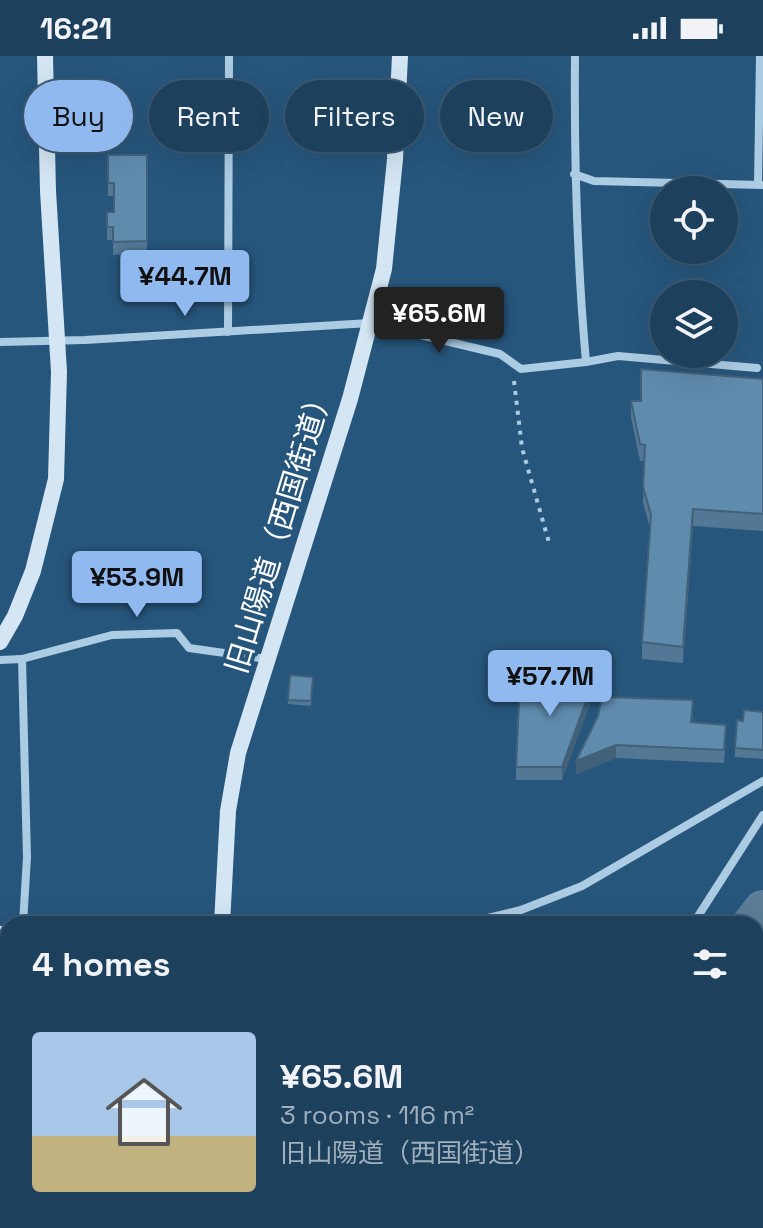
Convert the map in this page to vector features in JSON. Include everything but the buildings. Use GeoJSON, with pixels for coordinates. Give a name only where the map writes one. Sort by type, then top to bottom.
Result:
{"type":"FeatureCollection","features":[{"type":"Feature","properties":{"kind":"street"},"geometry":{"type":"LineString","coordinates":[[0,642],[15,616],[33,571],[56,479],[59,372],[48,191],[45,56]]}},
{"type":"Feature","properties":{"kind":"street"},"geometry":{"type":"LineString","coordinates":[[228,332],[229,56]]}},
{"type":"Feature","properties":{"kind":"street","name":"旧山陽道（西国街道）"},"geometry":{"type":"LineString","coordinates":[[222,916],[228,811],[235,768],[350,399],[384,269],[395,159],[400,56]]}},
{"type":"Feature","properties":{"kind":"street"},"geometry":{"type":"LineString","coordinates":[[575,56],[577,260],[586,362]]}},
{"type":"Feature","properties":{"kind":"street"},"geometry":{"type":"LineString","coordinates":[[574,174],[594,181],[760,185],[760,56]]}},
{"type":"Feature","properties":{"kind":"street"},"geometry":{"type":"LineString","coordinates":[[0,342],[370,323],[500,354],[521,369],[618,356],[757,368]]}},
{"type":"Feature","properties":{"kind":"street"},"geometry":{"type":"LineString","coordinates":[[0,660],[22,659],[112,635],[177,633],[189,648],[267,659]]}},
{"type":"Feature","properties":{"kind":"street"},"geometry":{"type":"LineString","coordinates":[[22,659],[27,857],[23,916]]}},
{"type":"Feature","properties":{"kind":"street"},"geometry":{"type":"LineString","coordinates":[[496,916],[521,910],[582,886],[763,781]]}},
{"type":"Feature","properties":{"kind":"street"},"geometry":{"type":"LineString","coordinates":[[698,916],[763,815]]}},
{"type":"Feature","properties":{"kind":"path"},"geometry":{"type":"LineString","coordinates":[[516,366],[514,381],[520,440],[550,546]]}},
{"type":"Feature","properties":{"kind":"waterway"},"geometry":{"type":"LineString","coordinates":[[758,916],[763,910]]}}]}
